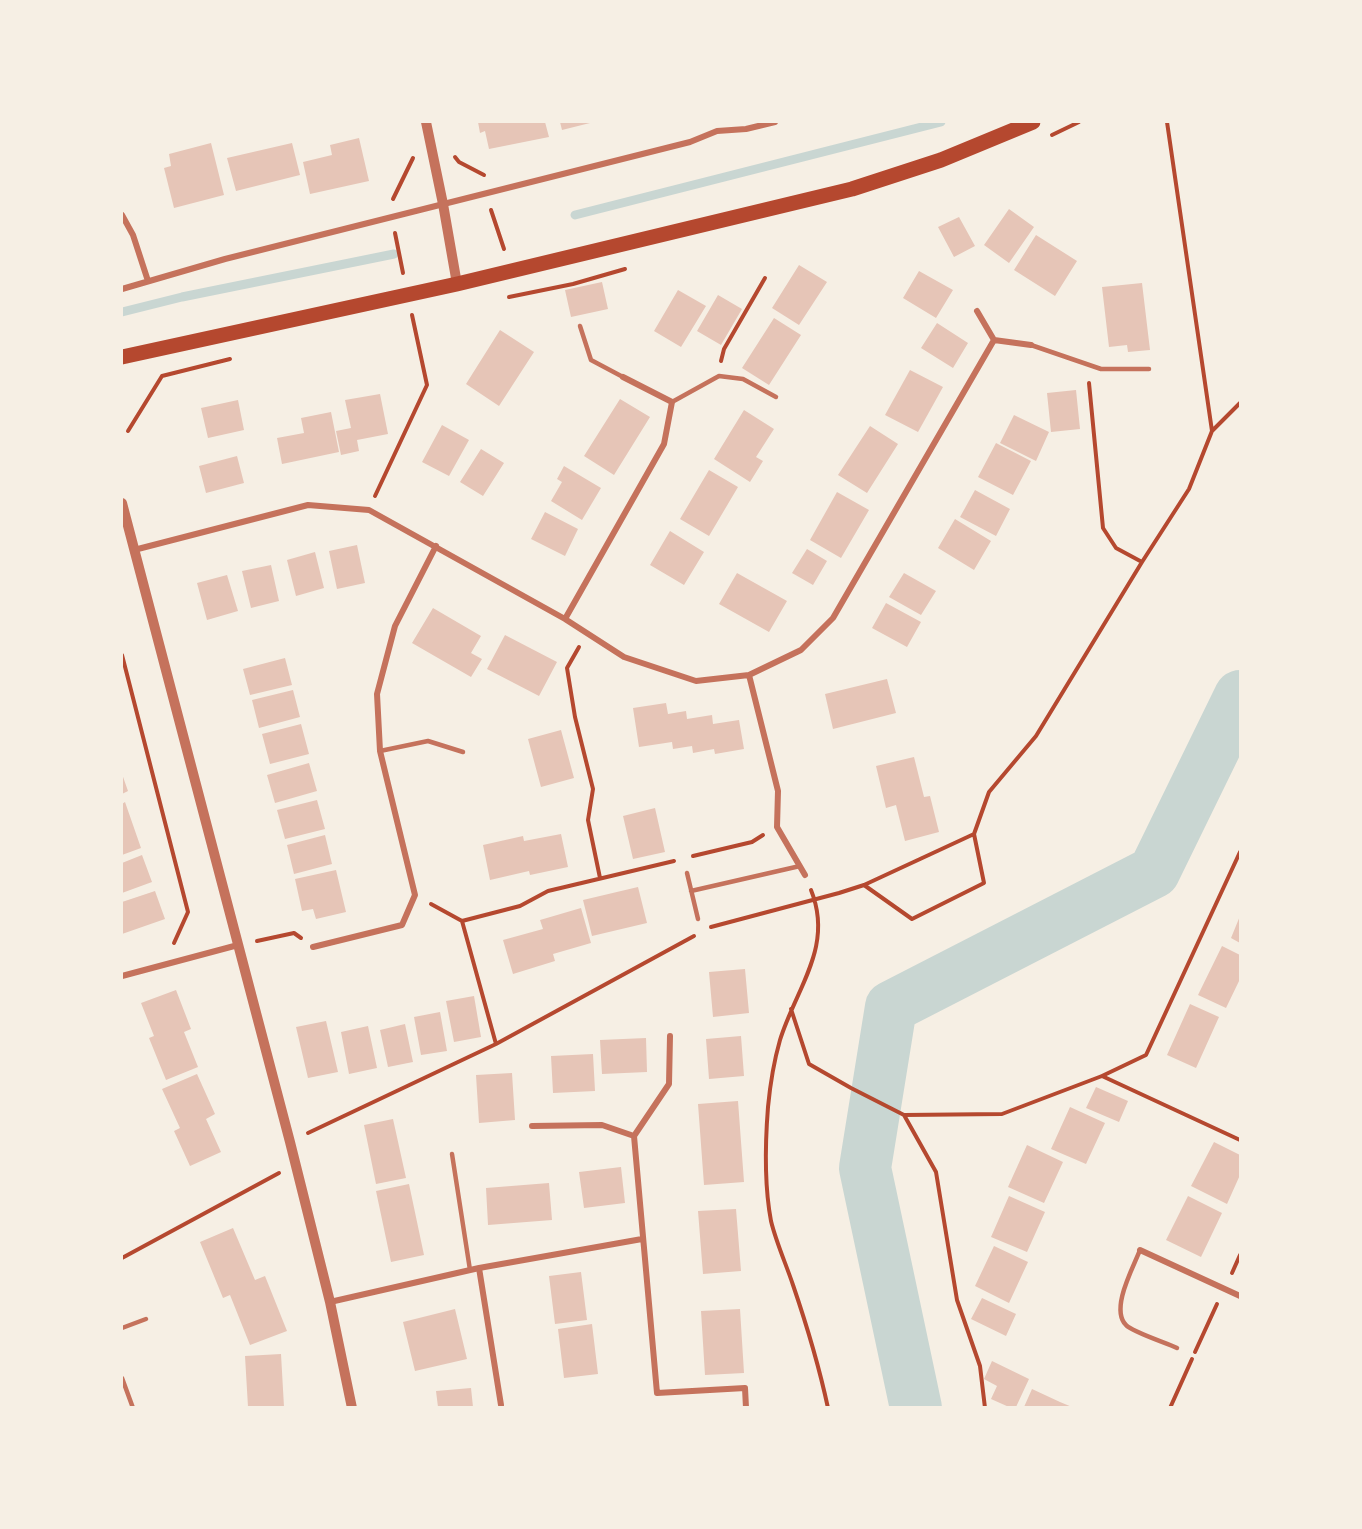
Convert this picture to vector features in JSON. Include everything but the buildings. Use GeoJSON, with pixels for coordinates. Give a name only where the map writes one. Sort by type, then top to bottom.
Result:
{"type":"FeatureCollection","features":[{"type":"Feature","properties":{"kind":"main road"},"geometry":{"type":"LineString","coordinates":[[122,357],[456,284],[852,189],[941,160],[1033,122]]}},
{"type":"Feature","properties":{"kind":"street"},"geometry":{"type":"LineString","coordinates":[[426,122],[456,284]]}},
{"type":"Feature","properties":{"kind":"street"},"geometry":{"type":"LineString","coordinates":[[122,289],[225,259],[392,219],[690,142],[717,131],[746,129],[775,122]]}},
{"type":"Feature","properties":{"kind":"street"},"geometry":{"type":"LineString","coordinates":[[122,215],[133,235],[148,281]]}},
{"type":"Feature","properties":{"kind":"street"},"geometry":{"type":"LineString","coordinates":[[977,311],[994,340]]}},
{"type":"Feature","properties":{"kind":"street"},"geometry":{"type":"LineString","coordinates":[[994,340],[1031,345]]}},
{"type":"Feature","properties":{"kind":"street"},"geometry":{"type":"LineString","coordinates":[[134,550],[308,505],[369,510],[565,619],[624,657],[696,681],[749,675],[801,650],[833,618],[994,340]]}},
{"type":"Feature","properties":{"kind":"street"},"geometry":{"type":"LineString","coordinates":[[565,619],[664,444],[672,402],[623,376]]}},
{"type":"Feature","properties":{"kind":"street"},"geometry":{"type":"LineString","coordinates":[[122,503],[296,1164],[330,1302],[352,1407]]}},
{"type":"Feature","properties":{"kind":"street"},"geometry":{"type":"LineString","coordinates":[[313,947],[402,925],[415,895],[380,750],[377,694],[395,626],[436,546]]}},
{"type":"Feature","properties":{"kind":"street"},"geometry":{"type":"LineString","coordinates":[[749,675],[778,791],[777,827],[805,875]]}},
{"type":"Feature","properties":{"kind":"street"},"geometry":{"type":"LineString","coordinates":[[122,976],[238,945]]}},
{"type":"Feature","properties":{"kind":"street"},"geometry":{"type":"LineString","coordinates":[[670,1036],[669,1084],[634,1136],[657,1392],[745,1388],[746,1407]]}},
{"type":"Feature","properties":{"kind":"street"},"geometry":{"type":"LineString","coordinates":[[532,1126],[602,1125],[634,1136]]}},
{"type":"Feature","properties":{"kind":"street"},"geometry":{"type":"LineString","coordinates":[[330,1302],[479,1268],[642,1239]]}},
{"type":"Feature","properties":{"kind":"street"},"geometry":{"type":"LineString","coordinates":[[1140,1250],[1240,1296]]}},
{"type":"Feature","properties":{"kind":"street"},"geometry":{"type":"LineString","coordinates":[[479,1268],[501,1405]]}},
{"type":"Feature","properties":{"kind":"lane"},"geometry":{"type":"LineString","coordinates":[[580,326],[591,360],[623,376]]}},
{"type":"Feature","properties":{"kind":"lane"},"geometry":{"type":"LineString","coordinates":[[1031,345],[1101,369],[1149,369]]}},
{"type":"Feature","properties":{"kind":"lane"},"geometry":{"type":"LineString","coordinates":[[672,402],[719,376],[743,379],[776,397]]}},
{"type":"Feature","properties":{"kind":"lane"},"geometry":{"type":"LineString","coordinates":[[380,750],[428,741],[463,752]]}},
{"type":"Feature","properties":{"kind":"lane"},"geometry":{"type":"LineString","coordinates":[[691,891],[800,866]]}},
{"type":"Feature","properties":{"kind":"lane"},"geometry":{"type":"LineString","coordinates":[[687,873],[698,919]]}},
{"type":"Feature","properties":{"kind":"lane"},"geometry":{"type":"LineString","coordinates":[[452,1154],[470,1270]]}},
{"type":"Feature","properties":{"kind":"lane"},"geometry":{"type":"LineString","coordinates":[[1140,1250],[1120,1303],[1120,1315],[1126,1326],[1177,1348]]}},
{"type":"Feature","properties":{"kind":"lane"},"geometry":{"type":"LineString","coordinates":[[122,1328],[146,1319]]}},
{"type":"Feature","properties":{"kind":"lane"},"geometry":{"type":"LineString","coordinates":[[122,1378],[134,1407]]}},
{"type":"Feature","properties":{"kind":"path"},"geometry":{"type":"LineString","coordinates":[[1167,122],[1212,431]]}},
{"type":"Feature","properties":{"kind":"path"},"geometry":{"type":"LineString","coordinates":[[390,205],[418,149]]}},
{"type":"Feature","properties":{"kind":"path"},"geometry":{"type":"LineString","coordinates":[[452,153],[459,162],[484,175]]}},
{"type":"Feature","properties":{"kind":"path"},"geometry":{"type":"LineString","coordinates":[[395,233],[404,278]]}},
{"type":"Feature","properties":{"kind":"path"},"geometry":{"type":"LineString","coordinates":[[719,376],[724,349],[765,279]]}},
{"type":"Feature","properties":{"kind":"path"},"geometry":{"type":"LineString","coordinates":[[369,510],[427,385],[412,317]]}},
{"type":"Feature","properties":{"kind":"path"},"geometry":{"type":"LineString","coordinates":[[1088,364],[1103,528],[1116,548],[1142,562]]}},
{"type":"Feature","properties":{"kind":"path"},"geometry":{"type":"LineString","coordinates":[[864,885],[912,919],[984,883],[974,834],[989,792],[1036,736],[1189,489],[1212,431],[1240,403]]}},
{"type":"Feature","properties":{"kind":"path"},"geometry":{"type":"LineString","coordinates":[[587,634],[567,668],[575,717],[593,789],[588,820],[600,878]]}},
{"type":"Feature","properties":{"kind":"path"},"geometry":{"type":"LineString","coordinates":[[122,655],[189,912],[165,964]]}},
{"type":"Feature","properties":{"kind":"path"},"geometry":{"type":"LineString","coordinates":[[415,895],[462,921],[520,906],[548,891],[752,842],[777,827]]}},
{"type":"Feature","properties":{"kind":"path"},"geometry":{"type":"LineString","coordinates":[[709,928],[864,885],[974,834]]}},
{"type":"Feature","properties":{"kind":"path"},"geometry":{"type":"LineString","coordinates":[[904,1115],[1002,1114],[1101,1076],[1146,1055],[1240,852]]}},
{"type":"Feature","properties":{"kind":"path"},"geometry":{"type":"LineString","coordinates":[[805,875],[814,899],[820,936],[808,973],[779,1042],[768,1106],[765,1164],[771,1222],[817,1359],[828,1407]]}},
{"type":"Feature","properties":{"kind":"path"},"geometry":{"type":"LineString","coordinates":[[462,921],[496,1044]]}},
{"type":"Feature","properties":{"kind":"path"},"geometry":{"type":"LineString","coordinates":[[238,945],[294,933],[313,947]]}},
{"type":"Feature","properties":{"kind":"path"},"geometry":{"type":"LineString","coordinates":[[290,1142],[496,1044],[699,933]]}},
{"type":"Feature","properties":{"kind":"path"},"geometry":{"type":"LineString","coordinates":[[791,1009],[810,1064],[904,1115],[936,1172],[957,1300],[980,1366],[985,1407]]}},
{"type":"Feature","properties":{"kind":"path"},"geometry":{"type":"LineString","coordinates":[[1101,1076],[1240,1140]]}},
{"type":"Feature","properties":{"kind":"path"},"geometry":{"type":"LineString","coordinates":[[122,1258],[296,1164]]}},
{"type":"Feature","properties":{"kind":"path"},"geometry":{"type":"LineString","coordinates":[[1170,1407],[1240,1255]]}},
{"type":"Feature","properties":{"kind":"waterway"},"geometry":{"type":"LineString","coordinates":[[575,215],[941,122]]}},
{"type":"Feature","properties":{"kind":"waterway"},"geometry":{"type":"LineString","coordinates":[[122,312],[182,297],[394,254]]}},
{"type":"Feature","properties":{"kind":"waterway"},"geometry":{"type":"LineString","coordinates":[[916,1408],[865,1168],[891,1007],[1154,872],[1240,696]]}}]}
